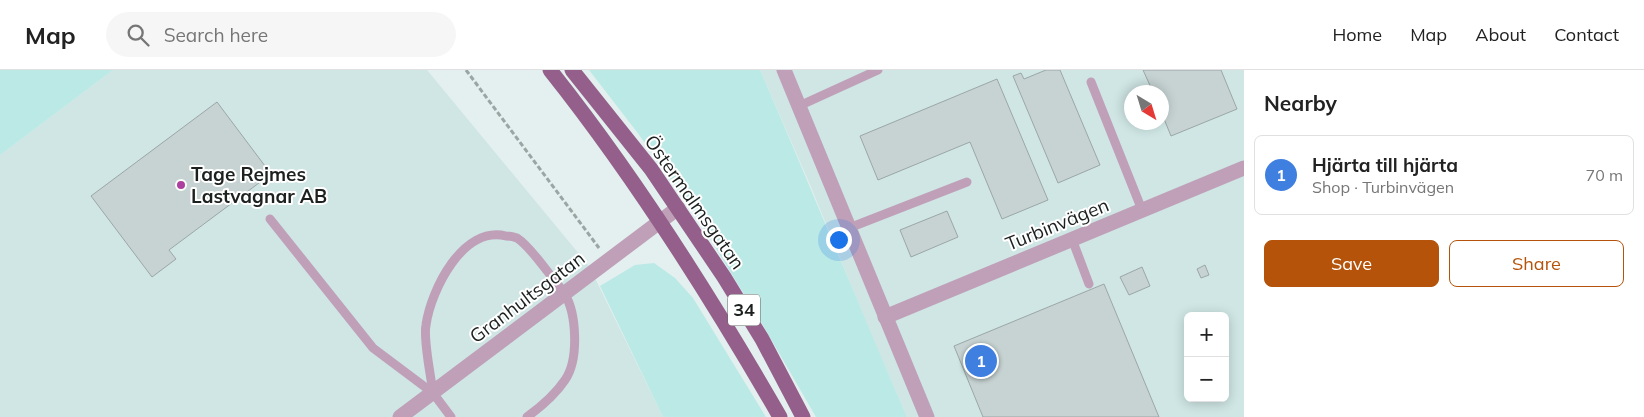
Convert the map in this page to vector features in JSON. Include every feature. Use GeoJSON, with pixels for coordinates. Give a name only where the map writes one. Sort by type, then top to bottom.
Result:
{"type":"FeatureCollection","features":[{"type":"Feature","properties":{"kind":"main road","name":"34"},"geometry":{"type":"LineString","coordinates":[[550,70],[632,182],[705,290],[780,417]]}},
{"type":"Feature","properties":{"kind":"main road","name":"Östermalmsgatan"},"geometry":{"type":"LineString","coordinates":[[572,70],[651,170],[724,277],[762,339],[803,417]]}},
{"type":"Feature","properties":{"kind":"street"},"geometry":{"type":"LineString","coordinates":[[784,70],[927,417]]}},
{"type":"Feature","properties":{"kind":"street","name":"Turbinvägen"},"geometry":{"type":"LineString","coordinates":[[885,317],[1244,168]]}},
{"type":"Feature","properties":{"kind":"street","name":"Granhultsgatan"},"geometry":{"type":"LineString","coordinates":[[400,417],[678,208]]}},
{"type":"Feature","properties":{"kind":"lane"},"geometry":{"type":"LineString","coordinates":[[799,106],[878,70]]}},
{"type":"Feature","properties":{"kind":"lane"},"geometry":{"type":"LineString","coordinates":[[1091,82],[1142,210]]}},
{"type":"Feature","properties":{"kind":"lane"},"geometry":{"type":"LineString","coordinates":[[849,228],[967,182]]}},
{"type":"Feature","properties":{"kind":"lane"},"geometry":{"type":"LineString","coordinates":[[270,219],[373,348],[433,393],[451,417]]}},
{"type":"Feature","properties":{"kind":"lane"},"geometry":{"type":"LineString","coordinates":[[433,393],[425,327],[431,303],[446,273],[457,256],[468,245],[486,235],[499,234],[517,238],[535,255],[565,294],[576,343],[574,360],[566,379],[551,398],[528,417]]}},
{"type":"Feature","properties":{"kind":"lane"},"geometry":{"type":"LineString","coordinates":[[1072,239],[1089,284]]}},
{"type":"Feature","properties":{"kind":"path"},"geometry":{"type":"LineString","coordinates":[[466,70],[608,261]]}},
{"type":"Feature","properties":{"kind":"shaded area"},"geometry":{"type":"Polygon","coordinates":[[[0,70],[113,70],[0,155],[0,70]]]}},
{"type":"Feature","properties":{"kind":"shaded area"},"geometry":{"type":"Polygon","coordinates":[[[113,70],[427,70],[589,266],[663,417],[0,417],[0,155],[113,70]]]}},
{"type":"Feature","properties":{"kind":"shaded area"},"geometry":{"type":"Polygon","coordinates":[[[589,70],[760,70],[907,417],[816,417],[693,211],[637,132],[589,70]]]}},
{"type":"Feature","properties":{"kind":"shaded area"},"geometry":{"type":"Polygon","coordinates":[[[760,70],[1244,70],[1244,417],[907,417],[869,330],[811,187],[760,70]]]}},
{"type":"Feature","properties":{"kind":"shaded area"},"geometry":{"type":"Polygon","coordinates":[[[654,263],[675,278],[693,298],[766,417],[663,417],[600,286],[635,265],[654,263]]]}},
{"type":"Feature","properties":{"kind":"building"},"geometry":{"type":"Polygon","coordinates":[[[1046,70],[1060,70],[1100,165],[1058,183],[1013,76],[1021,73],[1024,79],[1046,70]]]}},
{"type":"Feature","properties":{"kind":"building"},"geometry":{"type":"Polygon","coordinates":[[[1143,70],[1221,70],[1237,109],[1171,136],[1169,130],[1169,85],[1150,85],[1143,70]]]}},
{"type":"Feature","properties":{"kind":"building"},"geometry":{"type":"Polygon","coordinates":[[[997,79],[1048,200],[1002,219],[970,142],[878,180],[860,136],[997,79]]]}},
{"type":"Feature","properties":{"kind":"building","name":"Tage Rejmes Lastvagnar AB"},"geometry":{"type":"Polygon","coordinates":[[[217,102],[271,174],[169,250],[176,259],[152,277],[91,196],[217,102]]]}},
{"type":"Feature","properties":{"kind":"building"},"geometry":{"type":"Polygon","coordinates":[[[947,211],[958,237],[911,257],[900,230],[947,211]]]}},
{"type":"Feature","properties":{"kind":"building"},"geometry":{"type":"Polygon","coordinates":[[[1205,265],[1209,275],[1201,278],[1197,269],[1205,265]]]}},
{"type":"Feature","properties":{"kind":"building"},"geometry":{"type":"Polygon","coordinates":[[[1142,267],[1150,286],[1129,295],[1120,277],[1142,267]]]}},
{"type":"Feature","properties":{"kind":"building"},"geometry":{"type":"Polygon","coordinates":[[[1104,284],[1159,417],[983,417],[954,346],[1104,284]]]}},
{"type":"Feature","properties":{"kind":"place","name":"Tage Rejmes Lastvagnar AB"},"geometry":{"type":"Point","coordinates":[181,185]}},
{"type":"Feature","properties":{"kind":"place","name":"Hjärta till hjärta"},"geometry":{"type":"Point","coordinates":[981,361]}}]}
